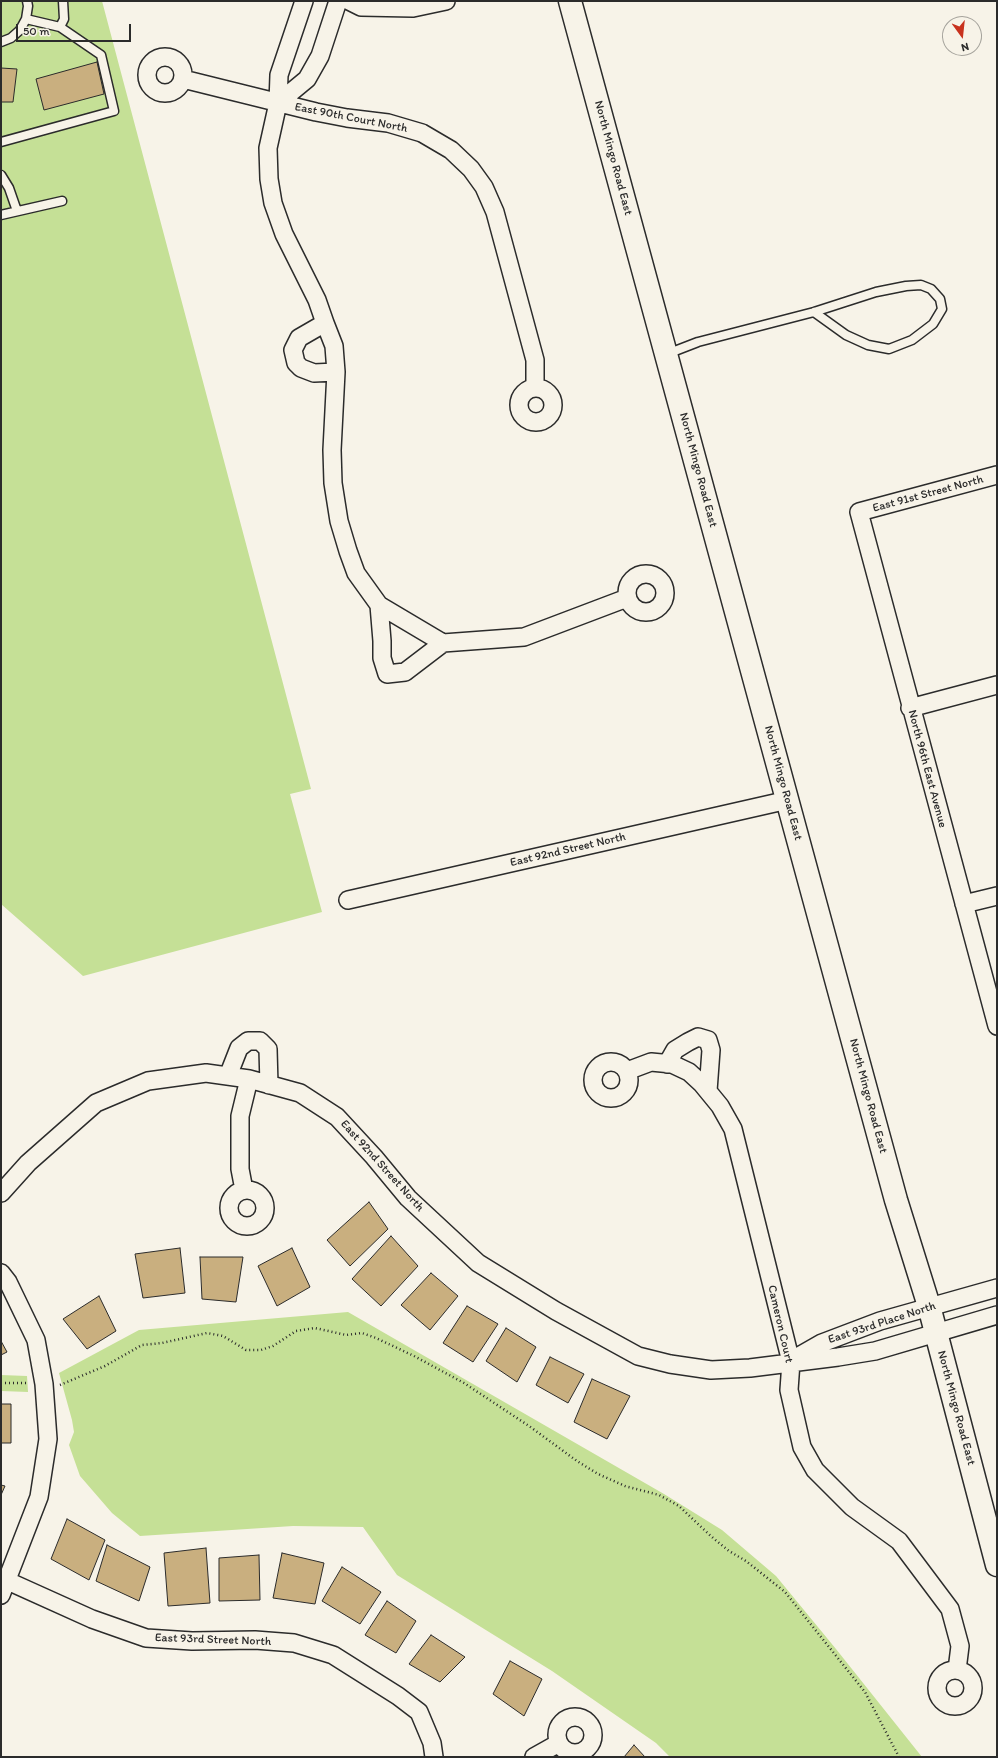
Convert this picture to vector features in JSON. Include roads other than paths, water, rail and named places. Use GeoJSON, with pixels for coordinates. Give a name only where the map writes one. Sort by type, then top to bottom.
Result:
{"type":"FeatureCollection","features":[{"type":"Feature","properties":{"kind":"street"},"geometry":{"type":"LineString","coordinates":[[304,1],[279,75],[278,103],[268,148],[269,179],[273,203],[284,234],[317,300],[334,346],[336,372],[333,483],[339,520],[356,572],[378,605],[442,644]]}},
{"type":"Feature","properties":{"kind":"street"},"geometry":{"type":"LineString","coordinates":[[278,103],[306,80],[320,56],[338,1]]}},
{"type":"Feature","properties":{"kind":"street"},"geometry":{"type":"LineString","coordinates":[[350,1],[361,7],[405,8],[446,1]]}},
{"type":"Feature","properties":{"kind":"street","name":"North Mingo Road East"},"geometry":{"type":"LineString","coordinates":[[570,1],[896,1200],[929,1306],[997,1565]]}},
{"type":"Feature","properties":{"kind":"street","name":"East 90th Court North"},"geometry":{"type":"LineString","coordinates":[[183,79],[278,103],[347,118],[388,123],[422,133],[451,150],[471,169],[484,188],[495,212],[535,360],[535,388]]}},
{"type":"Feature","properties":{"kind":"street"},"geometry":{"type":"LineString","coordinates":[[326,323],[299,338],[295,343],[294,356],[296,362],[306,371],[314,373],[336,372]]}},
{"type":"Feature","properties":{"kind":"street","name":"East 91st Street North"},"geometry":{"type":"LineString","coordinates":[[859,512],[997,475]]}},
{"type":"Feature","properties":{"kind":"street","name":"North 96th East Avenue"},"geometry":{"type":"LineString","coordinates":[[859,512],[910,708],[997,1026]]}},
{"type":"Feature","properties":{"kind":"street"},"geometry":{"type":"LineString","coordinates":[[378,605],[382,641],[382,658],[387,674],[405,672],[442,644],[524,637],[627,598]]}},
{"type":"Feature","properties":{"kind":"street"},"geometry":{"type":"LineString","coordinates":[[910,708],[997,685]]}},
{"type":"Feature","properties":{"kind":"street","name":"East 92nd Street North"},"geometry":{"type":"LineString","coordinates":[[348,900],[788,800]]}},
{"type":"Feature","properties":{"kind":"street"},"geometry":{"type":"LineString","coordinates":[[964,904],[997,896]]}},
{"type":"Feature","properties":{"kind":"street"},"geometry":{"type":"LineString","coordinates":[[667,1064],[675,1050],[688,1042],[698,1037],[708,1040],[711,1050],[708,1091]]}},
{"type":"Feature","properties":{"kind":"street"},"geometry":{"type":"LineString","coordinates":[[228,1076],[239,1048],[248,1041],[260,1041],[268,1050],[270,1085]]}},
{"type":"Feature","properties":{"kind":"street","name":"Cameron Court"},"geometry":{"type":"LineString","coordinates":[[627,1071],[651,1062],[672,1064],[689,1072],[708,1091],[720,1106],[733,1129],[791,1362],[789,1390],[802,1447],[815,1470],[852,1506],[899,1541],[950,1609],[960,1646],[957,1670]]}},
{"type":"Feature","properties":{"kind":"street","name":"East 92nd Street North"},"geometry":{"type":"LineString","coordinates":[[1,1193],[28,1163],[96,1103],[148,1081],[206,1073],[249,1079],[300,1093],[337,1117],[374,1157],[408,1198],[478,1263],[556,1311],[638,1356],[670,1364],[711,1370],[750,1368],[791,1362]]}},
{"type":"Feature","properties":{"kind":"street"},"geometry":{"type":"LineString","coordinates":[[244,1190],[240,1169],[240,1116],[249,1079]]}},
{"type":"Feature","properties":{"kind":"street"},"geometry":{"type":"LineString","coordinates":[[1,1273],[8,1282],[36,1340],[44,1384],[48,1439],[39,1497],[3,1584]]}},
{"type":"Feature","properties":{"kind":"street","name":"East 93rd Place North"},"geometry":{"type":"LineString","coordinates":[[791,1362],[822,1343],[880,1321],[997,1288]]}},
{"type":"Feature","properties":{"kind":"street","name":"East 93rd Place North"},"geometry":{"type":"LineString","coordinates":[[791,1362],[838,1357],[875,1350],[997,1315]]}},
{"type":"Feature","properties":{"kind":"street","name":"East 93rd Street North"},"geometry":{"type":"LineString","coordinates":[[3,1584],[92,1619],[146,1638],[192,1641],[255,1640],[294,1643],[333,1655],[398,1696],[419,1712],[432,1743],[434,1757]]}},
{"type":"Feature","properties":{"kind":"street"},"geometry":{"type":"LineString","coordinates":[[534,1757],[559,1743]]}},
{"type":"Feature","properties":{"kind":"lane"},"geometry":{"type":"LineString","coordinates":[[1,42],[10,38],[20,30],[26,19],[27,1]]}},
{"type":"Feature","properties":{"kind":"lane"},"geometry":{"type":"LineString","coordinates":[[60,27],[64,19],[63,1]]}},
{"type":"Feature","properties":{"kind":"lane"},"geometry":{"type":"LineString","coordinates":[[1,142],[114,111],[101,55],[60,27],[26,19]]}},
{"type":"Feature","properties":{"kind":"lane"},"geometry":{"type":"LineString","coordinates":[[1,175],[9,188],[16,211]]}},
{"type":"Feature","properties":{"kind":"lane"},"geometry":{"type":"LineString","coordinates":[[1,215],[62,201]]}},
{"type":"Feature","properties":{"kind":"lane"},"geometry":{"type":"LineString","coordinates":[[667,354],[698,342],[814,312],[876,292],[921,284],[931,289],[940,299],[942,309],[933,324],[912,340],[889,349],[868,345],[846,334],[814,312]]}}]}
